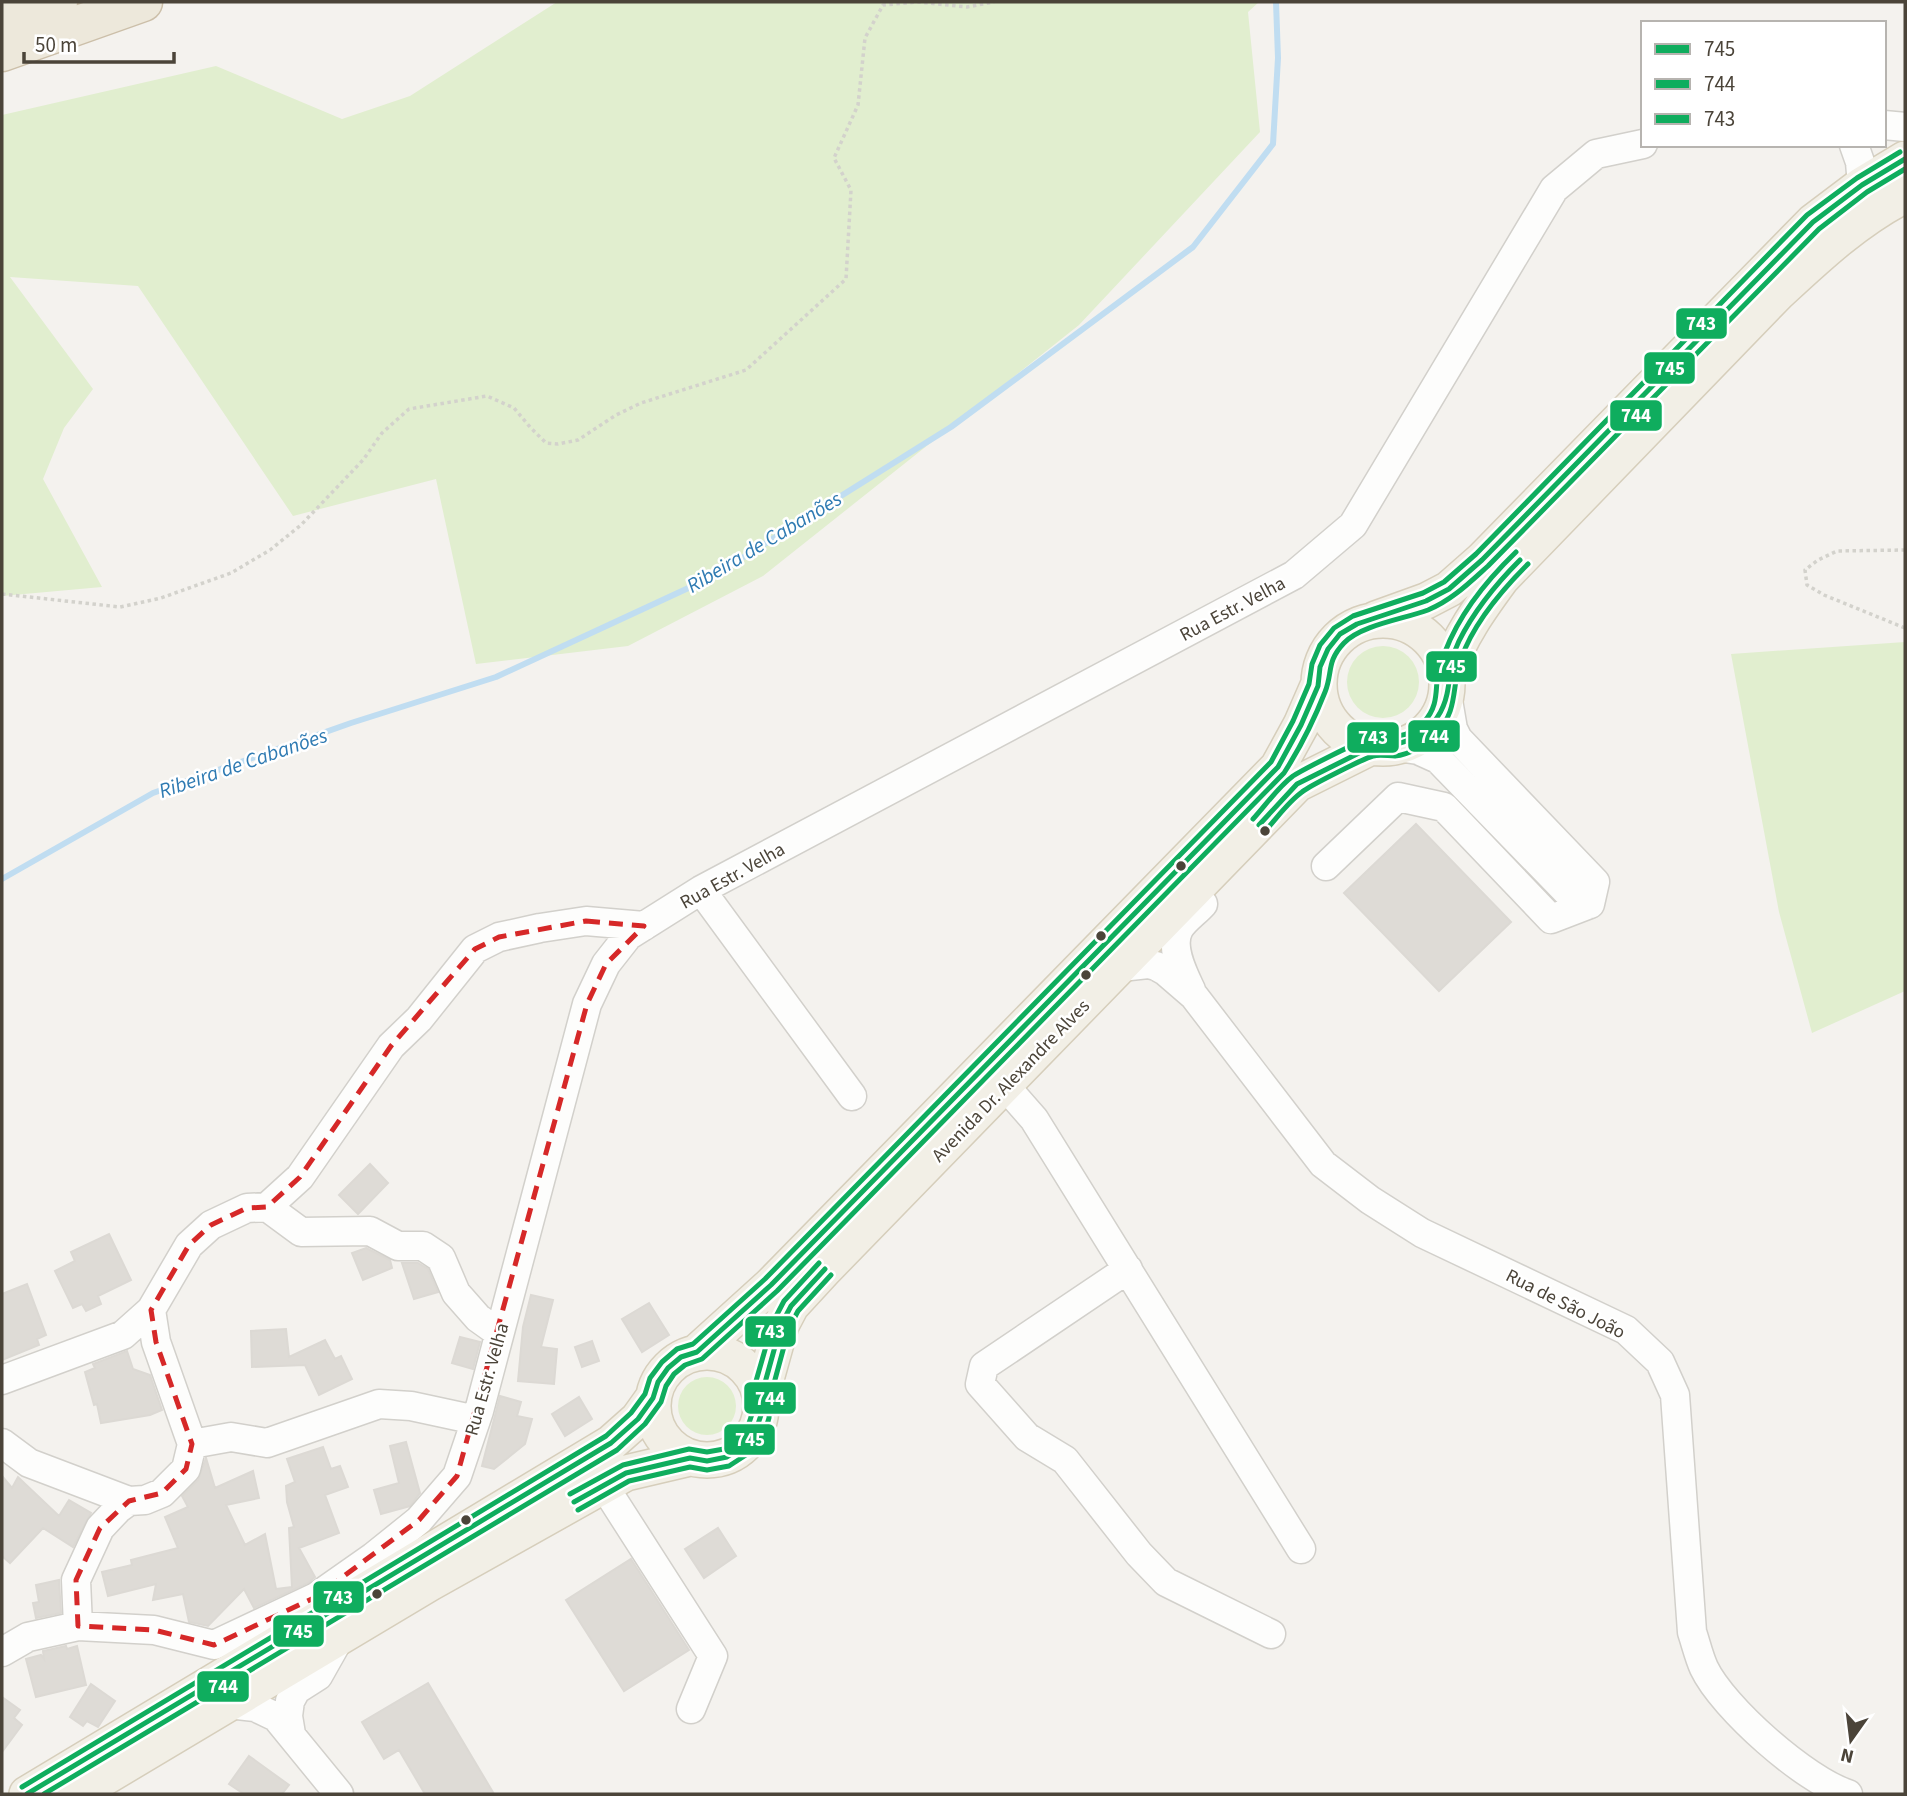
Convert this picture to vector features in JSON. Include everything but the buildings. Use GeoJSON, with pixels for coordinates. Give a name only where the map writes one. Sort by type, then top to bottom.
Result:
{"type":"FeatureCollection","features":[{"type":"Feature","properties":{"kind":"highway"},"geometry":{"type":"LineString","coordinates":[[2,22],[58,2]]}},
{"type":"Feature","properties":{"kind":"highway"},"geometry":{"type":"LineString","coordinates":[[2,52],[143,2]]}},
{"type":"Feature","properties":{"kind":"main road"},"geometry":{"type":"LineString","coordinates":[[1905,159],[1862,185],[1814,222],[1482,560],[1448,589],[1426,601],[1357,624],[1340,634],[1328,649],[1320,667],[1318,686],[1322,707],[1334,726],[1350,740],[1384,747],[1415,740],[1430,728],[1441,712],[1454,652],[1468,626],[1502,578],[1785,286],[1865,218],[1905,195]]}},
{"type":"Feature","properties":{"kind":"main road"},"geometry":{"type":"LineString","coordinates":[[1376,619],[1395,620],[1414,627],[1430,639],[1441,655],[1447,684]]}},
{"type":"Feature","properties":{"kind":"main road","name":"Avenida Dr. Alexandre Alves"},"geometry":{"type":"LineString","coordinates":[[697,1352],[771,1284],[1278,767],[1318,686]]}},
{"type":"Feature","properties":{"kind":"main road","name":"Avenida Dr. Alexandre Alves"},"geometry":{"type":"LineString","coordinates":[[761,1397],[781,1325],[791,1306],[826,1268],[1297,784],[1384,747]]}},
{"type":"Feature","properties":{"kind":"main road"},"geometry":{"type":"LineString","coordinates":[[697,1352],[715,1352],[731,1357],[755,1380],[761,1397],[761,1415],[755,1433],[743,1447],[727,1457],[707,1461],[690,1458],[671,1446],[657,1428],[653,1413],[653,1398],[658,1382],[668,1368],[681,1357],[697,1352]]}},
{"type":"Feature","properties":{"kind":"main road"},"geometry":{"type":"LineString","coordinates":[[77,1794],[106,1783],[215,1696],[254,1657],[611,1443],[638,1419],[653,1398]]}},
{"type":"Feature","properties":{"kind":"main road"},"geometry":{"type":"LineString","coordinates":[[27,1794],[215,1696],[340,1637],[430,1583],[626,1474],[690,1458]]}},
{"type":"Feature","properties":{"kind":"street"},"geometry":{"type":"LineString","coordinates":[[1886,125],[1905,127]]}},
{"type":"Feature","properties":{"kind":"street","name":"Rua Estr. Velha"},"geometry":{"type":"LineString","coordinates":[[214,1645],[316,1597],[419,1520],[457,1476],[476,1420],[587,1004],[606,964],[628,936],[701,890],[1294,575],[1353,525],[1554,189],[1596,154],[1641,144]]}},
{"type":"Feature","properties":{"kind":"street"},"geometry":{"type":"LineString","coordinates":[[1855,147],[1860,162],[1862,185]]}},
{"type":"Feature","properties":{"kind":"street"},"geometry":{"type":"LineString","coordinates":[[1326,866],[1398,797],[1444,807],[1551,919],[1590,904],[1574,899],[1458,739],[1452,729],[1447,684]]}},
{"type":"Feature","properties":{"kind":"street"},"geometry":{"type":"LineString","coordinates":[[1384,747],[1418,750],[1438,759],[1525,829]]}},
{"type":"Feature","properties":{"kind":"street"},"geometry":{"type":"LineString","coordinates":[[1493,859],[1525,829]]}},
{"type":"Feature","properties":{"kind":"street"},"geometry":{"type":"LineString","coordinates":[[1194,996],[1178,959],[1176,938],[1179,929],[1206,901],[1209,877]]}},
{"type":"Feature","properties":{"kind":"street"},"geometry":{"type":"LineString","coordinates":[[701,890],[852,1096]]}},
{"type":"Feature","properties":{"kind":"street"},"geometry":{"type":"LineString","coordinates":[[267,1207],[300,1177],[391,1046],[419,1019],[475,949],[499,937],[586,921],[644,926]]}},
{"type":"Feature","properties":{"kind":"street"},"geometry":{"type":"LineString","coordinates":[[1121,967],[1148,964],[1156,966],[1194,996]]}},
{"type":"Feature","properties":{"kind":"street","name":"Rua de São João"},"geometry":{"type":"LineString","coordinates":[[1194,996],[1323,1164],[1370,1200],[1422,1233],[1626,1330],[1660,1362],[1675,1395],[1692,1632],[1704,1668],[1726,1702],[1803,1771],[1848,1794]]}},
{"type":"Feature","properties":{"kind":"street"},"geometry":{"type":"LineString","coordinates":[[1005,1086],[1034,1119],[1301,1549]]}},
{"type":"Feature","properties":{"kind":"street"},"geometry":{"type":"LineString","coordinates":[[2,1380],[122,1335],[151,1310],[189,1245],[211,1226],[247,1208],[267,1207],[301,1231],[370,1231],[398,1246],[424,1246],[441,1258],[456,1293],[478,1318],[499,1333]]}},
{"type":"Feature","properties":{"kind":"street"},"geometry":{"type":"LineString","coordinates":[[1128,1269],[984,1366],[981,1384],[1027,1437],[1065,1460],[1139,1554],[1166,1583],[1271,1634]]}},
{"type":"Feature","properties":{"kind":"street"},"geometry":{"type":"LineString","coordinates":[[2,1443],[29,1463],[129,1501],[145,1500],[162,1493],[186,1469],[192,1444],[156,1342],[151,1310]]}},
{"type":"Feature","properties":{"kind":"street"},"geometry":{"type":"LineString","coordinates":[[192,1444],[231,1437],[267,1443],[379,1404],[411,1406],[476,1420]]}},
{"type":"Feature","properties":{"kind":"street"},"geometry":{"type":"LineString","coordinates":[[604,1486],[713,1657],[691,1709]]}},
{"type":"Feature","properties":{"kind":"street"},"geometry":{"type":"LineString","coordinates":[[78,1626],[75,1580],[100,1528],[117,1509],[129,1501]]}},
{"type":"Feature","properties":{"kind":"street"},"geometry":{"type":"LineString","coordinates":[[2,1652],[28,1637],[78,1626],[154,1630],[214,1645],[229,1655],[254,1657]]}},
{"type":"Feature","properties":{"kind":"street"},"geometry":{"type":"LineString","coordinates":[[291,1734],[288,1716],[290,1701],[296,1690],[318,1676],[340,1637]]}},
{"type":"Feature","properties":{"kind":"street"},"geometry":{"type":"LineString","coordinates":[[214,1645],[215,1696],[255,1707],[276,1717],[339,1794]]}},
{"type":"Feature","properties":{"kind":"path"},"geometry":{"type":"LineString","coordinates":[[2,594],[120,607],[161,598],[231,573],[270,550],[300,526],[363,460],[382,433],[409,409],[487,396],[514,408],[546,443],[558,444],[578,440],[616,415],[641,403],[746,370],[846,279],[851,190],[834,158],[858,105],[865,38],[883,5],[918,2],[967,7],[994,2]]}},
{"type":"Feature","properties":{"kind":"path"},"geometry":{"type":"LineString","coordinates":[[1905,550],[1837,551],[1805,570],[1807,586],[1905,628]]}},
{"type":"Feature","properties":{"kind":"highlighted area"},"geometry":{"type":"Polygon","coordinates":[[[586,921],[644,926],[606,964],[587,1004],[457,1476],[419,1520],[316,1597],[214,1645],[154,1630],[78,1626],[76,1580],[100,1528],[129,1501],[162,1493],[186,1469],[192,1444],[156,1342],[151,1310],[189,1245],[211,1225],[247,1208],[267,1207],[300,1177],[391,1046],[475,949],[499,937],[586,921]]]}},
{"type":"Feature","properties":{"kind":"green space"},"geometry":{"type":"Polygon","coordinates":[[[557,2],[1259,2],[1248,12],[1260,132],[1079,325],[763,576],[628,646],[476,664],[436,479],[293,516],[138,286],[10,277],[93,389],[64,428],[43,479],[102,587],[2,596],[2,115],[216,66],[342,119],[410,96],[557,2]]]}},
{"type":"Feature","properties":{"kind":"green space"},"geometry":{"type":"Polygon","coordinates":[[[1905,642],[1905,991],[1812,1033],[1779,912],[1731,654],[1905,642]]]}},
{"type":"Feature","properties":{"kind":"green space"},"geometry":{"type":"Polygon","coordinates":[[[1390,646],[1409,656],[1417,668],[1417,696],[1409,708],[1397,716],[1376,718],[1357,708],[1349,696],[1347,675],[1357,656],[1369,648],[1390,646]]]}},
{"type":"Feature","properties":{"kind":"green space"},"geometry":{"type":"Polygon","coordinates":[[[701,1377],[713,1377],[728,1385],[736,1400],[736,1412],[728,1427],[713,1435],[701,1435],[686,1427],[678,1412],[678,1400],[686,1385],[701,1377]]]}},
{"type":"Feature","properties":{"kind":"waterway","name":"Ribeira de Cabanões"},"geometry":{"type":"LineString","coordinates":[[2,879],[153,793],[351,723],[496,677],[710,578],[951,427],[1193,247],[1273,144],[1278,58],[1276,2]]}},
{"type":"Feature","properties":{"kind":"transit line","name":"743"},"geometry":{"type":"LineString","coordinates":[[22,1787],[606,1436],[631,1413],[662,1362],[677,1349],[693,1344],[765,1279],[1271,762],[1309,684],[1312,664],[1320,645],[1334,628],[1353,616],[1423,593],[1444,582],[1476,554],[1807,215],[1857,178],[1900,152]]}},
{"type":"Feature","properties":{"kind":"transit line","name":"745"},"geometry":{"type":"LineString","coordinates":[[27,1794],[611,1443],[638,1419],[653,1398],[658,1382],[668,1368],[681,1357],[697,1352],[771,1285],[1278,767],[1318,686],[1320,667],[1328,649],[1340,634],[1357,624],[1426,601],[1449,589],[1482,560],[1813,222],[1862,185],[1905,159]]}},
{"type":"Feature","properties":{"kind":"transit line","name":"744"},"geometry":{"type":"LineString","coordinates":[[44,1794],[617,1450],[645,1424],[661,1402],[666,1386],[674,1374],[685,1365],[702,1359],[777,1291],[1284,773],[1311,723],[1325,692],[1332,662],[1344,643],[1372,627],[1437,606],[1467,585],[1819,229],[1867,192],[1905,169]]}},
{"type":"Feature","properties":{"kind":"transit line","name":"743"},"geometry":{"type":"LineString","coordinates":[[1253,819],[1282,786],[1299,772],[1364,740],[1404,735],[1424,722],[1436,698],[1440,664],[1458,625],[1485,586],[1516,552]]}},
{"type":"Feature","properties":{"kind":"transit line","name":"745"},"geometry":{"type":"LineString","coordinates":[[1371,747],[1409,740],[1429,727],[1437,718],[1447,694],[1452,661],[1459,641],[1486,598],[1520,560]]}},
{"type":"Feature","properties":{"kind":"transit line","name":"744"},"geometry":{"type":"LineString","coordinates":[[1265,831],[1292,800],[1315,784],[1373,756],[1395,756],[1412,751],[1436,734],[1448,716],[1461,659],[1473,633],[1499,596],[1528,564]]}},
{"type":"Feature","properties":{"kind":"transit line","name":"745"},"geometry":{"type":"LineString","coordinates":[[1259,825],[1297,784],[1371,747]]}},
{"type":"Feature","properties":{"kind":"transit line","name":"743"},"geometry":{"type":"LineString","coordinates":[[570,1494],[623,1465],[689,1449],[707,1452],[724,1449],[737,1440],[747,1429],[752,1414],[752,1395],[773,1322],[784,1301],[819,1263]]}},
{"type":"Feature","properties":{"kind":"transit line","name":"745"},"geometry":{"type":"LineString","coordinates":[[574,1502],[626,1473],[690,1458],[707,1461],[727,1457],[743,1447],[755,1433],[761,1415],[761,1397],[781,1325],[791,1306],[825,1269]]}},
{"type":"Feature","properties":{"kind":"transit line","name":"744"},"geometry":{"type":"LineString","coordinates":[[578,1510],[629,1481],[690,1467],[707,1470],[729,1466],[749,1453],[763,1437],[769,1418],[770,1398],[789,1328],[798,1311],[831,1275]]}}]}
